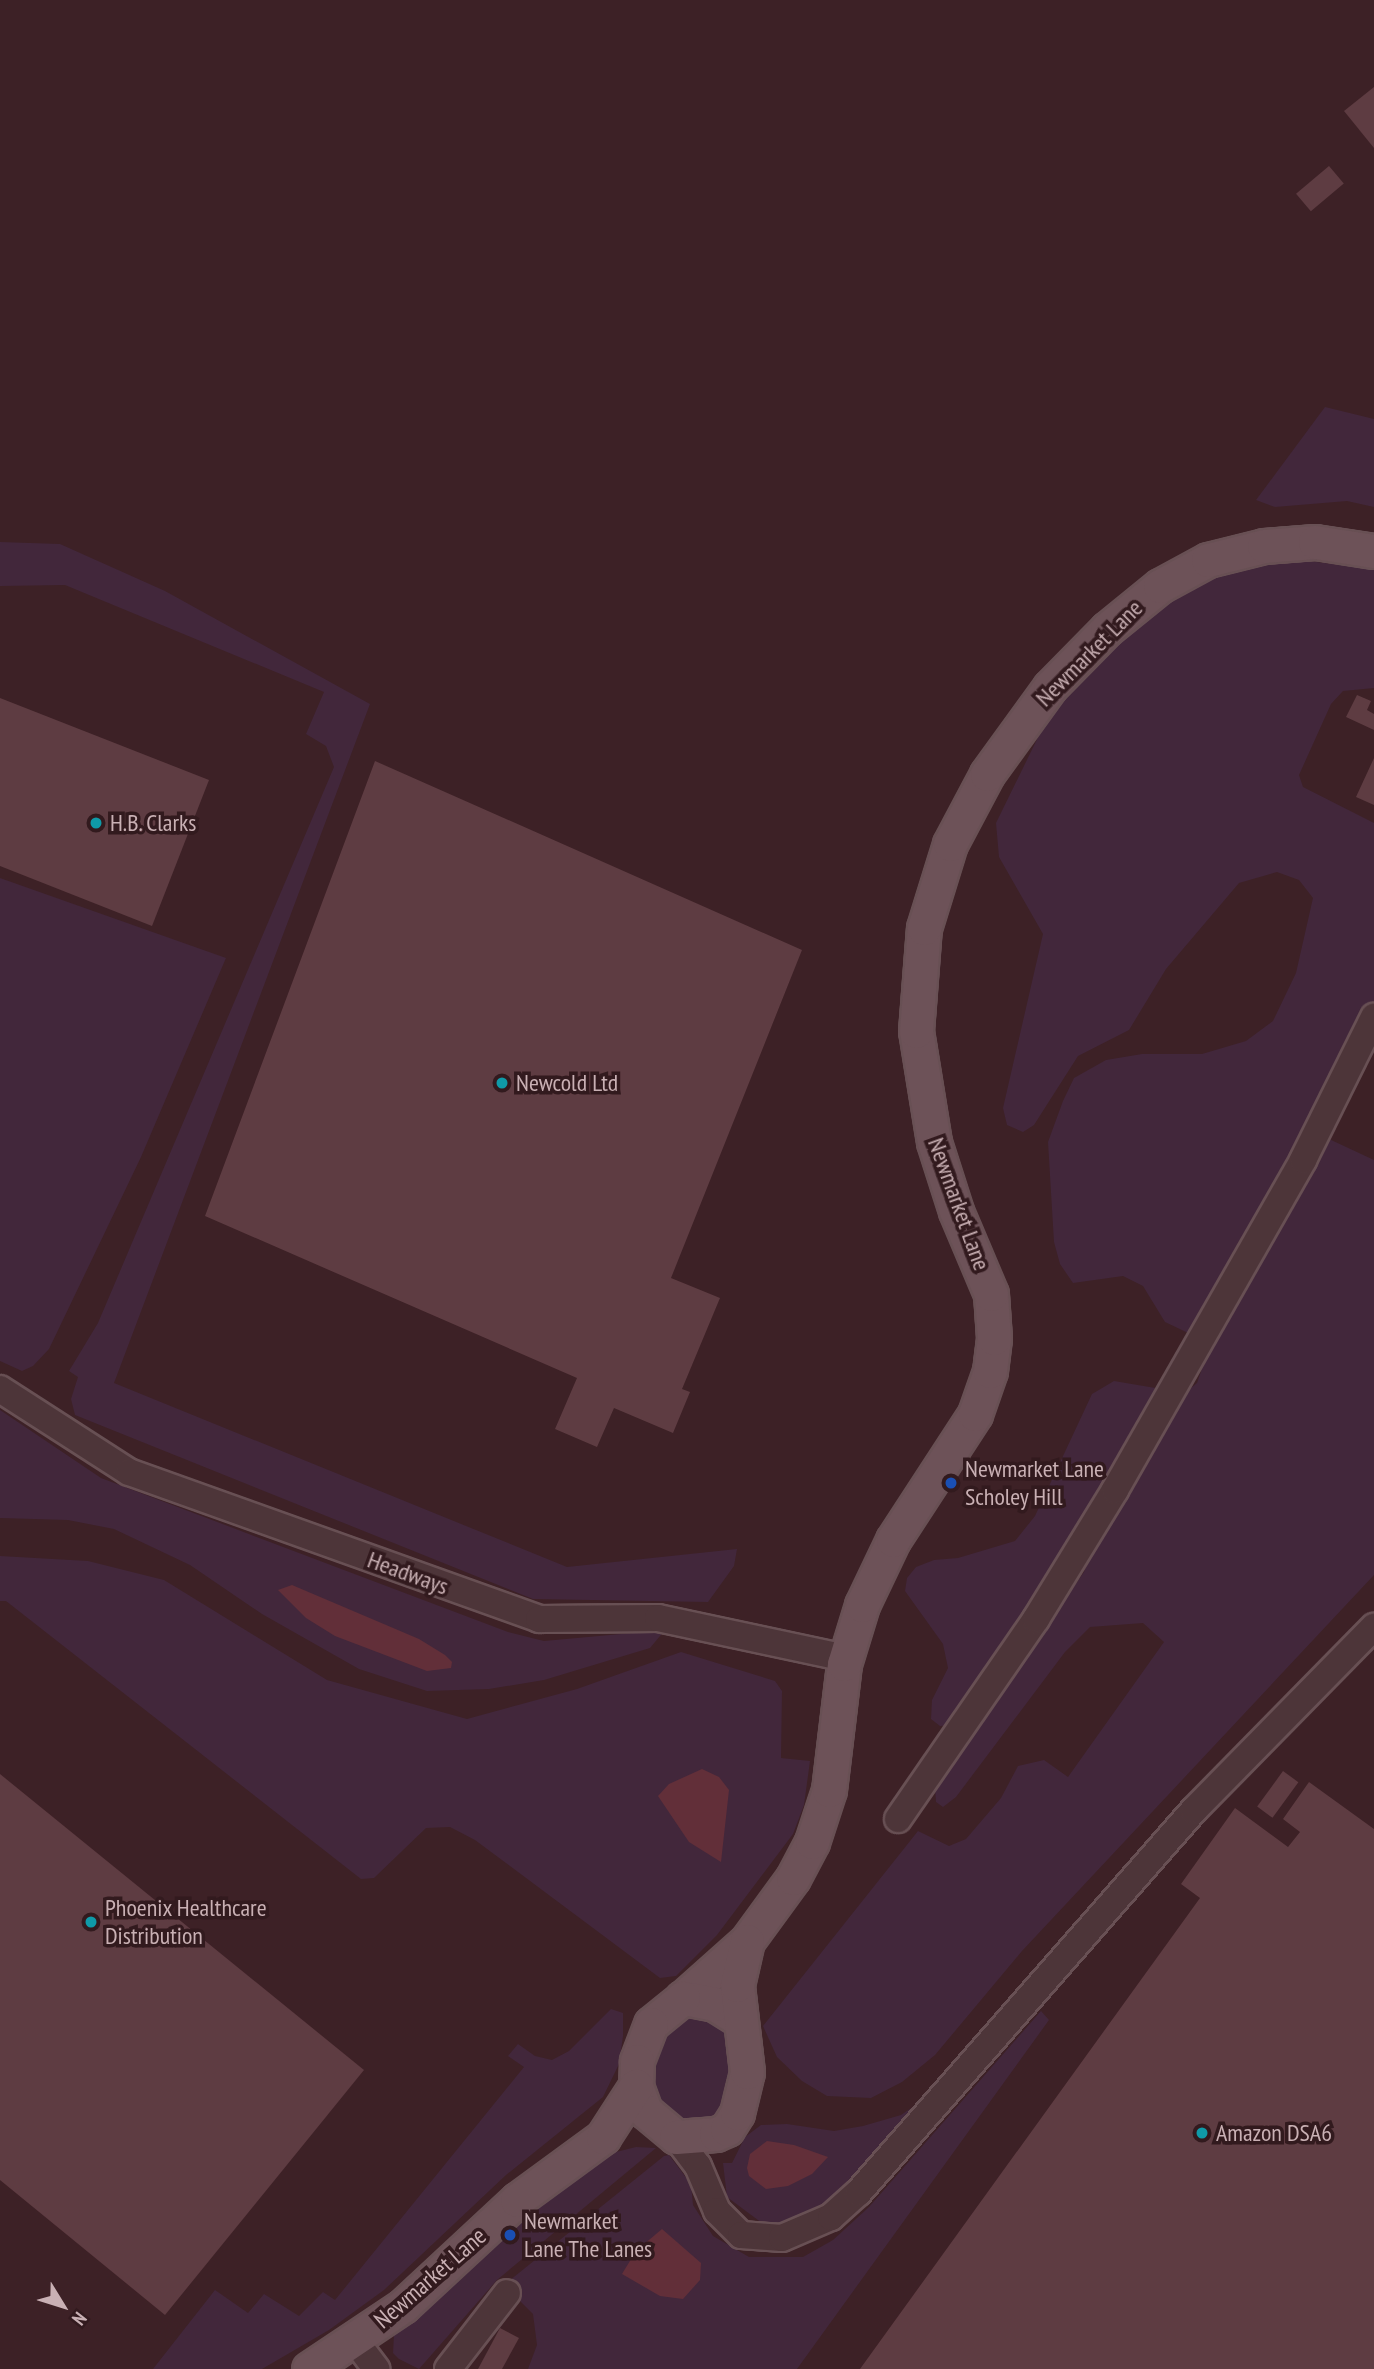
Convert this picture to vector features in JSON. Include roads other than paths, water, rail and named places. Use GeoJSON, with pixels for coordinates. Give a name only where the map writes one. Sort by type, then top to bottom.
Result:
{"type":"FeatureCollection","features":[{"type":"Feature","properties":{"kind":"main road","name":"Newmarket Lane"},"geometry":{"type":"LineString","coordinates":[[309,2369],[356,2342],[403,2306],[547,2175],[603,2137],[635,2086],[637,2061],[651,2024],[747,1941],[801,1865],[822,1813],[846,1658],[862,1605],[888,1549],[975,1414],[993,1354],[991,1294],[934,1142],[917,1044],[920,953],[950,844],[988,774],[1050,687],[1107,629],[1160,586],[1208,560],[1264,546],[1315,542],[1374,551]]}},
{"type":"Feature","properties":{"kind":"main road","name":"Newmarket Lane"},"geometry":{"type":"LineString","coordinates":[[603,2137],[671,2134],[704,2138],[727,2129],[737,2113],[746,2081],[737,2018],[737,1985],[747,1941]]}},
{"type":"Feature","properties":{"kind":"main road"},"geometry":{"type":"LineString","coordinates":[[683,1998],[715,2004],[737,2018]]}},
{"type":"Feature","properties":{"kind":"main road"},"geometry":{"type":"LineString","coordinates":[[635,2086],[645,2111],[671,2134]]}},
{"type":"Feature","properties":{"kind":"street"},"geometry":{"type":"LineString","coordinates":[[898,1819],[1062,1578],[1291,1181],[1374,1017]]}},
{"type":"Feature","properties":{"kind":"street","name":"Headways"},"geometry":{"type":"LineString","coordinates":[[0,1389],[129,1472],[539,1619],[658,1618],[846,1658]]}},
{"type":"Feature","properties":{"kind":"street"},"geometry":{"type":"LineString","coordinates":[[671,2134],[705,2180],[723,2220],[741,2235],[757,2239],[803,2232],[845,2207],[1175,1830],[1374,1627]]}},
{"type":"Feature","properties":{"kind":"street"},"geometry":{"type":"LineString","coordinates":[[705,2180],[727,2129]]}},
{"type":"Feature","properties":{"kind":"street"},"geometry":{"type":"LineString","coordinates":[[447,2369],[507,2293]]}},
{"type":"Feature","properties":{"kind":"street","name":"Newmarket Lane"},"geometry":{"type":"LineString","coordinates":[[356,2342],[376,2369]]}},
{"type":"Feature","properties":{"kind":"place","name":"H.B. Clarks"},"geometry":{"type":"Point","coordinates":[96,823]}},
{"type":"Feature","properties":{"kind":"place","name":"Newcold Ltd"},"geometry":{"type":"Point","coordinates":[502,1083]}},
{"type":"Feature","properties":{"kind":"place","name":"Newmarket Lane Scholey Hill"},"geometry":{"type":"Point","coordinates":[951,1483]}},
{"type":"Feature","properties":{"kind":"place","name":"Phoenix Healthcare Distribution"},"geometry":{"type":"Point","coordinates":[91,1922]}},
{"type":"Feature","properties":{"kind":"place","name":"Amazon DSA6"},"geometry":{"type":"Point","coordinates":[1202,2133]}},
{"type":"Feature","properties":{"kind":"place","name":"Newmarket Lane The Lanes"},"geometry":{"type":"Point","coordinates":[510,2235]}}]}
